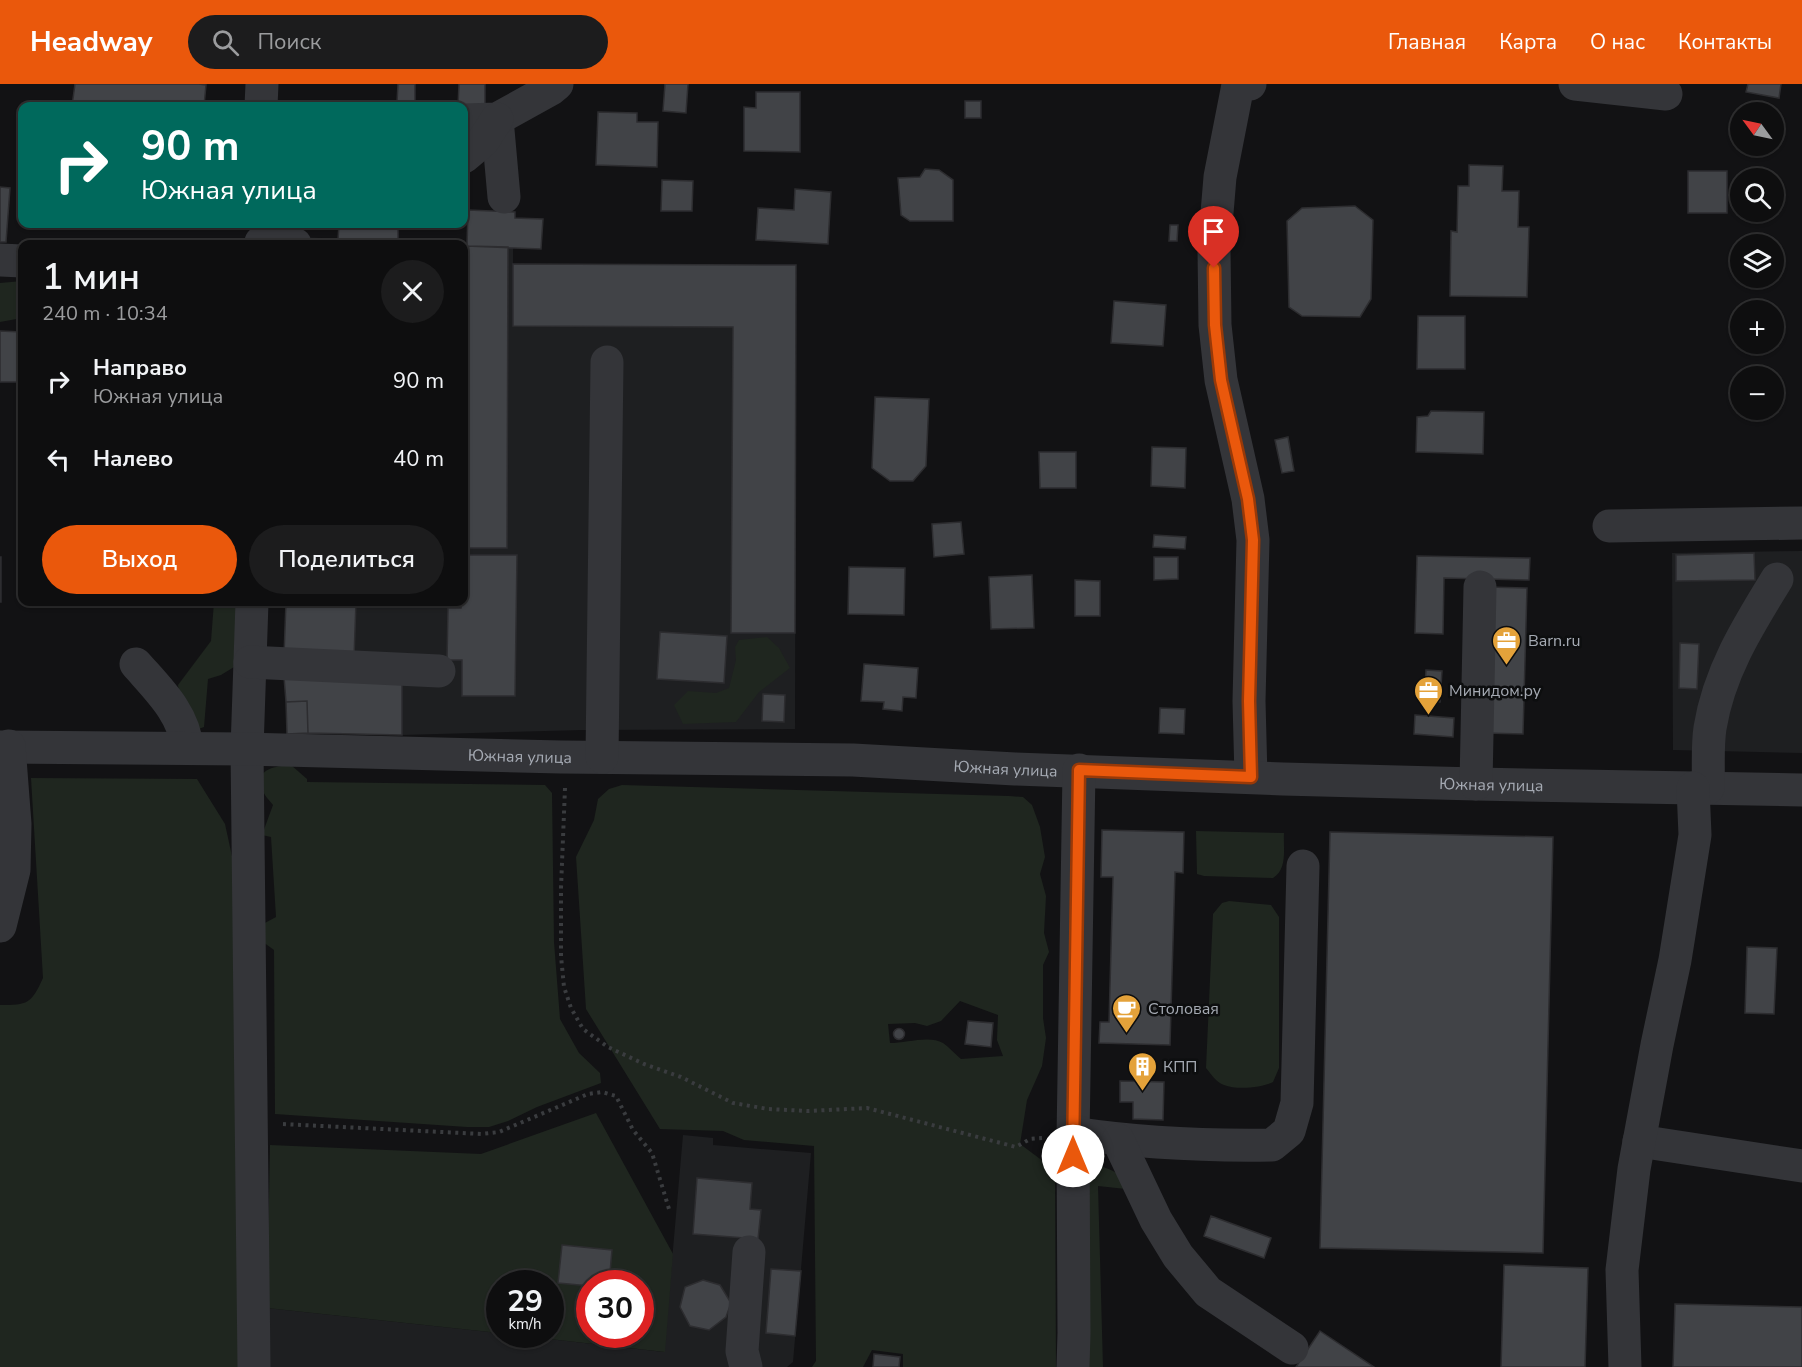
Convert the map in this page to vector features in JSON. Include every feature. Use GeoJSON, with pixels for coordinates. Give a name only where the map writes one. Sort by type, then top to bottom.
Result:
{"type":"FeatureCollection","features":[{"type":"Feature","properties":{"kind":"street"},"geometry":{"type":"LineString","coordinates":[[261,84],[261,102]]}},
{"type":"Feature","properties":{"kind":"street"},"geometry":{"type":"LineString","coordinates":[[468,120],[497,119],[557,84]]}},
{"type":"Feature","properties":{"kind":"street"},"geometry":{"type":"LineString","coordinates":[[1250,84],[1238,86],[1220,177],[1214,249],[1215,325],[1221,380],[1248,499],[1253,540],[1249,701],[1251,777]]}},
{"type":"Feature","properties":{"kind":"street"},"geometry":{"type":"LineString","coordinates":[[1575,84],[1666,94]]}},
{"type":"Feature","properties":{"kind":"street"},"geometry":{"type":"LineString","coordinates":[[468,154],[483,141],[497,119]]}},
{"type":"Feature","properties":{"kind":"street"},"geometry":{"type":"LineString","coordinates":[[497,119],[504,196]]}},
{"type":"Feature","properties":{"kind":"street"},"geometry":{"type":"LineString","coordinates":[[0,260],[18,261]]}},
{"type":"Feature","properties":{"kind":"street"},"geometry":{"type":"LineString","coordinates":[[602,757],[608,362]]}},
{"type":"Feature","properties":{"kind":"street"},"geometry":{"type":"LineString","coordinates":[[1609,526],[1802,523]]}},
{"type":"Feature","properties":{"kind":"street"},"geometry":{"type":"LineString","coordinates":[[1625,1367],[1622,1270],[1634,1169],[1675,960],[1710,731],[1719,690],[1729,662],[1747,627],[1777,579]]}},
{"type":"Feature","properties":{"kind":"street"},"geometry":{"type":"LineString","coordinates":[[1476,784],[1480,587]]}},
{"type":"Feature","properties":{"kind":"street"},"geometry":{"type":"LineString","coordinates":[[252,606],[248,748],[254,1367]]}},
{"type":"Feature","properties":{"kind":"street"},"geometry":{"type":"LineString","coordinates":[[250,662],[439,671]]}},
{"type":"Feature","properties":{"kind":"street"},"geometry":{"type":"LineString","coordinates":[[136,664],[174,711],[186,738],[187,748]]}},
{"type":"Feature","properties":{"kind":"street"},"geometry":{"type":"LineString","coordinates":[[0,926],[14,870],[15,824],[4,747]]}},
{"type":"Feature","properties":{"kind":"street","name":"Южная улица"},"geometry":{"type":"LineString","coordinates":[[4,747],[248,748],[566,757],[853,760],[1251,777],[1802,790]]}},
{"type":"Feature","properties":{"kind":"street"},"geometry":{"type":"LineString","coordinates":[[1073,1367],[1073,1135],[1079,770]]}},
{"type":"Feature","properties":{"kind":"street"},"geometry":{"type":"LineString","coordinates":[[1073,1135],[1118,1140],[1239,1146],[1272,1145],[1289,1131],[1298,1103],[1303,866]]}},
{"type":"Feature","properties":{"kind":"street"},"geometry":{"type":"LineString","coordinates":[[1118,1140],[1156,1220],[1178,1256],[1208,1293],[1292,1348]]}},
{"type":"Feature","properties":{"kind":"street"},"geometry":{"type":"LineString","coordinates":[[1639,1141],[1802,1166]]}},
{"type":"Feature","properties":{"kind":"street"},"geometry":{"type":"LineString","coordinates":[[747,1367],[742,1351],[749,1252]]}},
{"type":"Feature","properties":{"kind":"path"},"geometry":{"type":"LineString","coordinates":[[566,757],[561,956],[564,987],[571,1008],[583,1029],[608,1047],[644,1064],[681,1077],[734,1103],[797,1111],[867,1108],[1016,1147],[1030,1139],[1073,1135]]}},
{"type":"Feature","properties":{"kind":"path"},"geometry":{"type":"LineString","coordinates":[[252,1122],[481,1134],[499,1132],[588,1094],[602,1092],[616,1096],[633,1130],[652,1153],[669,1209]]}},
{"type":"Feature","properties":{"kind":"shaded area"},"geometry":{"type":"Polygon","coordinates":[[[296,237],[372,240],[296,240],[296,237]]]}},
{"type":"Feature","properties":{"kind":"shaded area"},"geometry":{"type":"Polygon","coordinates":[[[468,247],[513,248],[513,264],[796,265],[795,729],[583,730],[402,735],[308,733],[307,702],[286,702],[284,655],[286,606],[468,606],[468,247]]]}},
{"type":"Feature","properties":{"kind":"shaded area"},"geometry":{"type":"Polygon","coordinates":[[[18,281],[18,319],[0,322],[0,283],[18,281]]]}},
{"type":"Feature","properties":{"kind":"shaded area"},"geometry":{"type":"Polygon","coordinates":[[[1802,551],[1802,753],[1673,750],[1672,553],[1802,551]]]}},
{"type":"Feature","properties":{"kind":"shaded area"},"geometry":{"type":"Polygon","coordinates":[[[214,606],[238,606],[234,667],[221,675],[208,679],[204,727],[196,730],[180,698],[178,685],[211,641],[214,606]]]}},
{"type":"Feature","properties":{"kind":"shaded area"},"geometry":{"type":"Polygon","coordinates":[[[767,637],[779,648],[790,668],[759,692],[736,722],[683,724],[674,705],[688,691],[716,693],[729,688],[736,660],[735,647],[739,640],[767,637]]]}},
{"type":"Feature","properties":{"kind":"shaded area"},"geometry":{"type":"Polygon","coordinates":[[[291,765],[307,779],[307,782],[545,785],[552,793],[554,942],[560,1019],[579,1053],[600,1073],[601,1083],[489,1127],[275,1114],[274,950],[263,942],[263,924],[276,917],[271,837],[262,835],[273,805],[264,792],[261,781],[264,772],[269,769],[291,765]]]}},
{"type":"Feature","properties":{"kind":"shaded area"},"geometry":{"type":"Polygon","coordinates":[[[31,778],[197,779],[225,824],[235,870],[241,1367],[0,1367],[0,1005],[28,1001],[43,978],[31,778]]]}},
{"type":"Feature","properties":{"kind":"shaded area"},"geometry":{"type":"Polygon","coordinates":[[[622,785],[1009,796],[1023,797],[1032,805],[1040,827],[1045,857],[1040,874],[1046,896],[1044,933],[1049,952],[1043,965],[1043,1018],[1046,1038],[1042,1066],[1027,1100],[1020,1144],[1055,1170],[1056,1367],[903,1367],[903,1354],[872,1350],[863,1367],[812,1367],[816,1361],[814,1146],[744,1140],[723,1131],[660,1129],[586,1009],[576,857],[594,820],[598,799],[609,789],[622,785]],[[960,1001],[941,1021],[927,1026],[915,1023],[888,1024],[890,1043],[918,1040],[938,1041],[961,1059],[1003,1056],[997,1040],[998,1015],[960,1001]]]}},
{"type":"Feature","properties":{"kind":"shaded area"},"geometry":{"type":"Polygon","coordinates":[[[1196,831],[1284,833],[1284,858],[1281,869],[1273,878],[1197,874],[1196,831]]]}},
{"type":"Feature","properties":{"kind":"shaded area"},"geometry":{"type":"Polygon","coordinates":[[[1229,901],[1271,905],[1279,917],[1279,1068],[1273,1082],[1255,1087],[1242,1088],[1224,1085],[1216,1080],[1206,1068],[1213,914],[1222,903],[1229,901]]]}},
{"type":"Feature","properties":{"kind":"shaded area"},"geometry":{"type":"Polygon","coordinates":[[[596,1113],[673,1254],[665,1352],[629,1348],[654,1348],[654,1270],[576,1270],[576,1342],[564,1341],[564,1270],[486,1270],[486,1332],[267,1308],[270,1145],[481,1154],[596,1113]]]}},
{"type":"Feature","properties":{"kind":"shaded area"},"geometry":{"type":"Polygon","coordinates":[[[683,1135],[713,1138],[713,1145],[811,1153],[793,1362],[787,1367],[267,1367],[267,1308],[486,1332],[486,1348],[564,1348],[564,1341],[576,1342],[576,1348],[629,1348],[664,1352],[683,1135]]]}},
{"type":"Feature","properties":{"kind":"shaded area"},"geometry":{"type":"Polygon","coordinates":[[[1098,1165],[1124,1177],[1126,1189],[1098,1186],[1103,1367],[1088,1367],[1088,1176],[1098,1165]]]}},
{"type":"Feature","properties":{"kind":"building"},"geometry":{"type":"Polygon","coordinates":[[[75,84],[206,85],[204,102],[73,102],[75,84]]]}},
{"type":"Feature","properties":{"kind":"building"},"geometry":{"type":"Polygon","coordinates":[[[398,84],[415,84],[415,102],[397,102],[398,84]]]}},
{"type":"Feature","properties":{"kind":"building"},"geometry":{"type":"Polygon","coordinates":[[[459,84],[485,84],[485,107],[468,106],[468,102],[458,102],[459,84]]]}},
{"type":"Feature","properties":{"kind":"building"},"geometry":{"type":"Polygon","coordinates":[[[665,84],[688,84],[686,113],[663,111],[665,84]]]}},
{"type":"Feature","properties":{"kind":"building"},"geometry":{"type":"Polygon","coordinates":[[[1748,84],[1781,84],[1779,98],[1746,92],[1748,84]]]}},
{"type":"Feature","properties":{"kind":"building"},"geometry":{"type":"Polygon","coordinates":[[[756,92],[800,92],[800,152],[744,151],[744,107],[756,108],[756,92]]]}},
{"type":"Feature","properties":{"kind":"building"},"geometry":{"type":"Polygon","coordinates":[[[965,101],[981,101],[981,118],[965,118],[965,101]]]}},
{"type":"Feature","properties":{"kind":"building"},"geometry":{"type":"Polygon","coordinates":[[[598,112],[637,113],[637,122],[658,122],[657,167],[596,165],[598,112]]]}},
{"type":"Feature","properties":{"kind":"building"},"geometry":{"type":"Polygon","coordinates":[[[1469,165],[1503,166],[1502,191],[1519,191],[1518,227],[1529,227],[1527,297],[1450,296],[1451,231],[1457,232],[1458,186],[1469,186],[1469,165]]]}},
{"type":"Feature","properties":{"kind":"building"},"geometry":{"type":"Polygon","coordinates":[[[925,169],[939,170],[953,180],[953,221],[910,221],[901,215],[898,178],[920,177],[925,169]]]}},
{"type":"Feature","properties":{"kind":"building"},"geometry":{"type":"Polygon","coordinates":[[[1688,171],[1727,171],[1727,213],[1688,213],[1688,171]]]}},
{"type":"Feature","properties":{"kind":"building"},"geometry":{"type":"Polygon","coordinates":[[[662,180],[693,181],[692,211],[661,211],[662,180]]]}},
{"type":"Feature","properties":{"kind":"building"},"geometry":{"type":"Polygon","coordinates":[[[0,187],[10,188],[6,242],[0,242],[0,187]]]}},
{"type":"Feature","properties":{"kind":"building"},"geometry":{"type":"Polygon","coordinates":[[[795,189],[831,192],[828,244],[756,240],[758,208],[794,210],[795,189]]]}},
{"type":"Feature","properties":{"kind":"building"},"geometry":{"type":"Polygon","coordinates":[[[1355,206],[1373,220],[1371,299],[1360,317],[1302,316],[1289,307],[1287,221],[1302,208],[1355,206]]]}},
{"type":"Feature","properties":{"kind":"building"},"geometry":{"type":"Polygon","coordinates":[[[468,210],[515,212],[515,218],[543,219],[541,249],[468,246],[468,210]]]}},
{"type":"Feature","properties":{"kind":"building"},"geometry":{"type":"Polygon","coordinates":[[[1170,225],[1178,225],[1177,241],[1169,241],[1170,225]]]}},
{"type":"Feature","properties":{"kind":"building"},"geometry":{"type":"Polygon","coordinates":[[[339,228],[398,228],[398,240],[338,240],[339,228]]]}},
{"type":"Feature","properties":{"kind":"building"},"geometry":{"type":"Polygon","coordinates":[[[468,246],[508,247],[507,548],[468,548],[468,246]]]}},
{"type":"Feature","properties":{"kind":"building"},"geometry":{"type":"Polygon","coordinates":[[[513,264],[796,265],[795,633],[731,633],[733,327],[513,326],[513,264]]]}},
{"type":"Feature","properties":{"kind":"building"},"geometry":{"type":"Polygon","coordinates":[[[1114,301],[1166,305],[1163,346],[1111,343],[1114,301]]]}},
{"type":"Feature","properties":{"kind":"building"},"geometry":{"type":"Polygon","coordinates":[[[1418,316],[1465,316],[1465,369],[1417,369],[1418,316]]]}},
{"type":"Feature","properties":{"kind":"building"},"geometry":{"type":"Polygon","coordinates":[[[0,331],[18,332],[18,382],[0,382],[0,331]]]}},
{"type":"Feature","properties":{"kind":"building"},"geometry":{"type":"Polygon","coordinates":[[[875,397],[929,399],[926,466],[913,481],[890,481],[872,468],[875,397]]]}},
{"type":"Feature","properties":{"kind":"building"},"geometry":{"type":"Polygon","coordinates":[[[1431,411],[1484,412],[1483,454],[1416,452],[1417,417],[1428,416],[1431,411]]]}},
{"type":"Feature","properties":{"kind":"building"},"geometry":{"type":"Polygon","coordinates":[[[1288,437],[1294,471],[1282,473],[1275,440],[1288,437]]]}},
{"type":"Feature","properties":{"kind":"building"},"geometry":{"type":"Polygon","coordinates":[[[1152,447],[1186,448],[1185,488],[1151,486],[1152,447]]]}},
{"type":"Feature","properties":{"kind":"building"},"geometry":{"type":"Polygon","coordinates":[[[1039,452],[1076,452],[1076,488],[1040,488],[1039,452]]]}},
{"type":"Feature","properties":{"kind":"building"},"geometry":{"type":"Polygon","coordinates":[[[961,522],[964,554],[934,557],[932,524],[961,522]]]}},
{"type":"Feature","properties":{"kind":"building"},"geometry":{"type":"Polygon","coordinates":[[[1154,535],[1186,537],[1185,549],[1153,547],[1154,535]]]}},
{"type":"Feature","properties":{"kind":"building"},"geometry":{"type":"Polygon","coordinates":[[[1754,553],[1755,580],[1676,581],[1676,555],[1754,553]]]}},
{"type":"Feature","properties":{"kind":"building"},"geometry":{"type":"Polygon","coordinates":[[[468,555],[517,555],[515,696],[462,696],[462,660],[447,660],[448,608],[461,608],[461,606],[468,606],[468,555]]]}},
{"type":"Feature","properties":{"kind":"building"},"geometry":{"type":"Polygon","coordinates":[[[1417,556],[1530,558],[1529,580],[1444,578],[1443,634],[1415,633],[1417,556]]]}},
{"type":"Feature","properties":{"kind":"building"},"geometry":{"type":"Polygon","coordinates":[[[1,557],[1,602],[0,602],[1,557]]]}},
{"type":"Feature","properties":{"kind":"building"},"geometry":{"type":"Polygon","coordinates":[[[1154,557],[1178,557],[1178,579],[1154,580],[1154,557]]]}},
{"type":"Feature","properties":{"kind":"building"},"geometry":{"type":"Polygon","coordinates":[[[849,567],[905,568],[904,615],[848,614],[849,567]]]}},
{"type":"Feature","properties":{"kind":"building"},"geometry":{"type":"Polygon","coordinates":[[[1032,575],[1034,628],[991,629],[989,577],[1032,575]]]}},
{"type":"Feature","properties":{"kind":"building"},"geometry":{"type":"Polygon","coordinates":[[[1075,580],[1100,581],[1100,616],[1075,616],[1075,580]]]}},
{"type":"Feature","properties":{"kind":"building"},"geometry":{"type":"Polygon","coordinates":[[[1488,587],[1527,588],[1523,734],[1484,733],[1488,587]]]}},
{"type":"Feature","properties":{"kind":"building"},"geometry":{"type":"Polygon","coordinates":[[[286,606],[356,606],[354,658],[284,655],[286,606]]]}},
{"type":"Feature","properties":{"kind":"building"},"geometry":{"type":"Polygon","coordinates":[[[660,632],[727,636],[724,683],[657,679],[660,632]]]}},
{"type":"Feature","properties":{"kind":"building"},"geometry":{"type":"Polygon","coordinates":[[[1680,643],[1699,644],[1697,689],[1679,688],[1680,643]]]}},
{"type":"Feature","properties":{"kind":"building"},"geometry":{"type":"Polygon","coordinates":[[[864,664],[918,668],[916,698],[903,697],[902,711],[883,709],[884,702],[861,701],[864,664]]]}},
{"type":"Feature","properties":{"kind":"building"},"geometry":{"type":"Polygon","coordinates":[[[1426,670],[1442,671],[1440,702],[1424,701],[1426,670]]]}},
{"type":"Feature","properties":{"kind":"building"},"geometry":{"type":"Polygon","coordinates":[[[402,676],[402,735],[308,733],[307,701],[286,702],[284,677],[402,676]]]}},
{"type":"Feature","properties":{"kind":"building"},"geometry":{"type":"Polygon","coordinates":[[[763,694],[785,695],[784,722],[762,721],[763,694]]]}},
{"type":"Feature","properties":{"kind":"building"},"geometry":{"type":"Polygon","coordinates":[[[307,701],[308,733],[287,734],[286,702],[307,701]]]}},
{"type":"Feature","properties":{"kind":"building"},"geometry":{"type":"Polygon","coordinates":[[[1160,708],[1185,709],[1184,734],[1159,733],[1160,708]]]}},
{"type":"Feature","properties":{"kind":"building"},"geometry":{"type":"Polygon","coordinates":[[[1415,715],[1454,718],[1453,737],[1414,734],[1415,715]]]}},
{"type":"Feature","properties":{"kind":"building"},"geometry":{"type":"Polygon","coordinates":[[[1102,830],[1184,832],[1183,873],[1175,872],[1170,1045],[1099,1043],[1100,1022],[1109,1022],[1113,877],[1101,877],[1102,830]]]}},
{"type":"Feature","properties":{"kind":"building"},"geometry":{"type":"Polygon","coordinates":[[[1330,832],[1553,837],[1543,1253],[1320,1248],[1330,832]]]}},
{"type":"Feature","properties":{"kind":"building"},"geometry":{"type":"Polygon","coordinates":[[[1747,947],[1777,948],[1774,1014],[1745,1013],[1747,947]]]}},
{"type":"Feature","properties":{"kind":"building"},"geometry":{"type":"Polygon","coordinates":[[[968,1021],[993,1023],[991,1047],[965,1044],[968,1021]]]}},
{"type":"Feature","properties":{"kind":"building"},"geometry":{"type":"Polygon","coordinates":[[[899,1029],[903,1030],[903,1038],[899,1039],[895,1038],[894,1034],[895,1030],[899,1029]]]}},
{"type":"Feature","properties":{"kind":"building","name":"КПП"},"geometry":{"type":"Polygon","coordinates":[[[1120,1081],[1164,1082],[1163,1120],[1133,1119],[1133,1102],[1120,1102],[1120,1081]]]}},
{"type":"Feature","properties":{"kind":"building"},"geometry":{"type":"Polygon","coordinates":[[[697,1178],[752,1183],[750,1209],[761,1210],[758,1239],[693,1234],[697,1178]]]}},
{"type":"Feature","properties":{"kind":"building"},"geometry":{"type":"Polygon","coordinates":[[[1211,1216],[1271,1238],[1264,1258],[1204,1236],[1211,1216]]]}},
{"type":"Feature","properties":{"kind":"building"},"geometry":{"type":"Polygon","coordinates":[[[562,1245],[612,1250],[610,1270],[576,1270],[576,1285],[564,1284],[564,1270],[559,1270],[562,1245]]]}},
{"type":"Feature","properties":{"kind":"building"},"geometry":{"type":"Polygon","coordinates":[[[1504,1265],[1588,1268],[1585,1367],[1501,1367],[1504,1265]]]}},
{"type":"Feature","properties":{"kind":"building"},"geometry":{"type":"Polygon","coordinates":[[[771,1269],[801,1271],[795,1336],[766,1333],[771,1269]]]}},
{"type":"Feature","properties":{"kind":"building"},"geometry":{"type":"Polygon","coordinates":[[[703,1280],[720,1285],[731,1303],[726,1317],[709,1330],[690,1326],[680,1307],[685,1287],[703,1280]]]}},
{"type":"Feature","properties":{"kind":"building"},"geometry":{"type":"Polygon","coordinates":[[[1675,1304],[1802,1307],[1802,1367],[1673,1367],[1675,1304]]]}},
{"type":"Feature","properties":{"kind":"building"},"geometry":{"type":"Polygon","coordinates":[[[1320,1331],[1374,1367],[1296,1367],[1320,1331]]]}},
{"type":"Feature","properties":{"kind":"building"},"geometry":{"type":"Polygon","coordinates":[[[874,1354],[900,1357],[899,1367],[873,1367],[874,1354]]]}},
{"type":"Feature","properties":{"kind":"place","name":"Barn.ru"},"geometry":{"type":"Point","coordinates":[1507,666]}},
{"type":"Feature","properties":{"kind":"place","name":"Минидом.ру"},"geometry":{"type":"Point","coordinates":[1428,716]}},
{"type":"Feature","properties":{"kind":"place","name":"Столовая"},"geometry":{"type":"Point","coordinates":[1127,1034]}},
{"type":"Feature","properties":{"kind":"place","name":"КПП"},"geometry":{"type":"Point","coordinates":[1142,1092]}},
{"type":"Feature","properties":{"kind":"route"},"geometry":{"type":"LineString","coordinates":[[1073,1156],[1079,770],[1251,777],[1249,701],[1253,540],[1248,499],[1221,380],[1215,325],[1214,268]]}}]}
